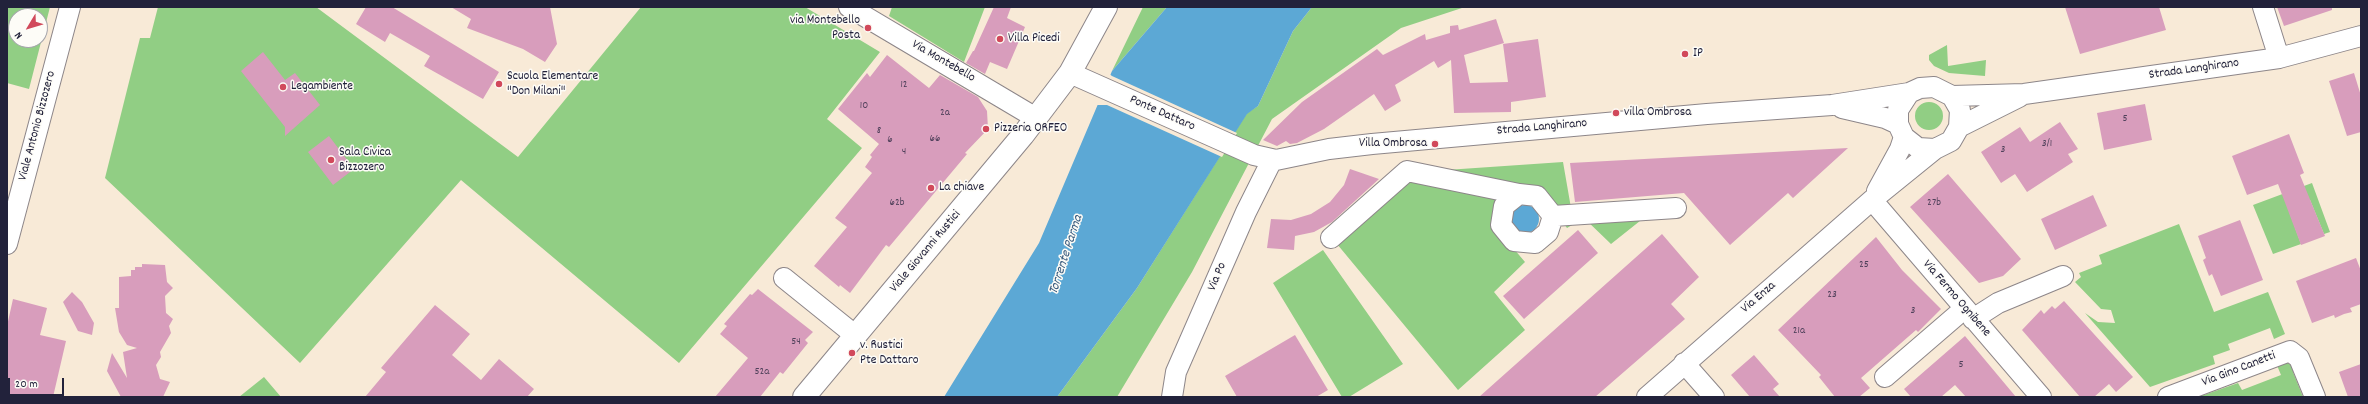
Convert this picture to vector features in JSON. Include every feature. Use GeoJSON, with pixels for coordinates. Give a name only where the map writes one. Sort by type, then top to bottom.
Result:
{"type":"FeatureCollection","features":[{"type":"Feature","properties":{"kind":"main road","name":"Viale Giovanni Rustici"},"geometry":{"type":"LineString","coordinates":[[804,397],[1036,118],[1070,73],[1106,7]]}},
{"type":"Feature","properties":{"kind":"street","name":"Viale Antonio Bizzozero"},"geometry":{"type":"LineString","coordinates":[[7,244],[70,7]]}},
{"type":"Feature","properties":{"kind":"street","name":"Via Montebello"},"geometry":{"type":"LineString","coordinates":[[849,7],[1036,118]]}},
{"type":"Feature","properties":{"kind":"street"},"geometry":{"type":"LineString","coordinates":[[2263,7],[2279,58]]}},
{"type":"Feature","properties":{"kind":"street","name":"Strada Langhirano"},"geometry":{"type":"LineString","coordinates":[[1263,158],[1372,144],[1707,114],[1832,106],[1909,93],[1920,88],[1934,87],[1952,96],[2024,94],[2279,58],[2361,36]]}},
{"type":"Feature","properties":{"kind":"street","name":"Ponte Dattaro"},"geometry":{"type":"LineString","coordinates":[[1070,73],[1263,158]]}},
{"type":"Feature","properties":{"kind":"street"},"geometry":{"type":"LineString","coordinates":[[1901,131],[1898,110],[1909,93]]}},
{"type":"Feature","properties":{"kind":"street","name":"Strada Langhirano"},"geometry":{"type":"LineString","coordinates":[[1832,106],[1885,118],[1918,148],[1935,149],[1951,141],[1959,127],[2024,94]]}},
{"type":"Feature","properties":{"kind":"street"},"geometry":{"type":"LineString","coordinates":[[1952,96],[1960,110],[1959,127]]}},
{"type":"Feature","properties":{"kind":"street","name":"Via Enza"},"geometry":{"type":"LineString","coordinates":[[1872,200],[1900,149],[1901,131]]}},
{"type":"Feature","properties":{"kind":"street","name":"Via Enza"},"geometry":{"type":"LineString","coordinates":[[1646,397],[1872,200],[1935,149]]}},
{"type":"Feature","properties":{"kind":"street","name":"Via Po"},"geometry":{"type":"LineString","coordinates":[[1172,397],[1176,372],[1246,212],[1263,158]]}},
{"type":"Feature","properties":{"kind":"street"},"geometry":{"type":"LineString","coordinates":[[1331,238],[1408,171],[1519,194],[1537,196],[1553,216]]}},
{"type":"Feature","properties":{"kind":"street"},"geometry":{"type":"LineString","coordinates":[[1519,194],[1504,206],[1501,225],[1514,241],[1535,243],[1548,232],[1553,216]]}},
{"type":"Feature","properties":{"kind":"street","name":"Via Fermo Ognibene"},"geometry":{"type":"LineString","coordinates":[[1872,200],[2041,397]]}},
{"type":"Feature","properties":{"kind":"street"},"geometry":{"type":"LineString","coordinates":[[1553,216],[1676,208]]}},
{"type":"Feature","properties":{"kind":"street"},"geometry":{"type":"LineString","coordinates":[[1885,377],[1969,314],[2063,276]]}},
{"type":"Feature","properties":{"kind":"street"},"geometry":{"type":"LineString","coordinates":[[784,278],[856,336]]}},
{"type":"Feature","properties":{"kind":"street","name":"Via Gino Canetti"},"geometry":{"type":"LineString","coordinates":[[2168,397],[2286,352],[2294,352],[2299,358],[2315,397]]}},
{"type":"Feature","properties":{"kind":"street"},"geometry":{"type":"LineString","coordinates":[[1684,363],[1714,397]]}},
{"type":"Feature","properties":{"kind":"green space"},"geometry":{"type":"Polygon","coordinates":[[[7,7],[50,7],[48,15],[48,8],[8,8],[8,48],[40,48],[29,89],[7,83],[7,7]]]}},
{"type":"Feature","properties":{"kind":"green space"},"geometry":{"type":"Polygon","coordinates":[[[158,7],[316,7],[518,157],[641,7],[805,7],[880,52],[827,119],[862,148],[679,363],[461,180],[300,363],[105,178],[140,38],[150,38],[158,7]]]}},
{"type":"Feature","properties":{"kind":"green space"},"geometry":{"type":"Polygon","coordinates":[[[892,7],[985,7],[964,62],[889,16],[892,7]]]}},
{"type":"Feature","properties":{"kind":"green space"},"geometry":{"type":"Polygon","coordinates":[[[1143,7],[1167,7],[1112,71],[1143,7]]]}},
{"type":"Feature","properties":{"kind":"green space"},"geometry":{"type":"Polygon","coordinates":[[[1312,7],[1465,7],[1401,28],[1272,119],[1192,272],[1117,397],[1057,397],[1137,288],[1247,113],[1258,106],[1293,31],[1312,7]]]}},
{"type":"Feature","properties":{"kind":"green space"},"geometry":{"type":"Polygon","coordinates":[[[1947,45],[1948,66],[1986,60],[1985,76],[1949,73],[1934,66],[1929,60],[1929,55],[1947,45]]]}},
{"type":"Feature","properties":{"kind":"green space"},"geometry":{"type":"Polygon","coordinates":[[[1929,102],[1939,106],[1943,116],[1939,126],[1929,130],[1919,126],[1915,116],[1919,106],[1929,102]]]}},
{"type":"Feature","properties":{"kind":"green space"},"geometry":{"type":"Polygon","coordinates":[[[1563,162],[1571,208],[1650,213],[1611,244],[1584,218],[1567,228],[1535,186],[1505,192],[1491,222],[1525,262],[1494,292],[1525,330],[1458,390],[1337,244],[1417,172],[1563,162]]]}},
{"type":"Feature","properties":{"kind":"green space"},"geometry":{"type":"Polygon","coordinates":[[[2312,183],[2330,232],[2324,234],[2310,200],[2288,208],[2301,244],[2273,254],[2253,205],[2312,183]]]}},
{"type":"Feature","properties":{"kind":"green space"},"geometry":{"type":"Polygon","coordinates":[[[2179,224],[2214,312],[2268,292],[2285,334],[2274,339],[2270,328],[2228,344],[2230,350],[2213,356],[2215,364],[2150,387],[2085,313],[2098,322],[2115,323],[2111,310],[2101,309],[2075,282],[2081,277],[2079,273],[2102,264],[2099,255],[2179,224]]]}},
{"type":"Feature","properties":{"kind":"green space"},"geometry":{"type":"Polygon","coordinates":[[[1323,250],[1403,364],[1349,397],[1342,397],[1273,283],[1323,250]]]}},
{"type":"Feature","properties":{"kind":"green space"},"geometry":{"type":"Polygon","coordinates":[[[2287,362],[2297,370],[2293,372],[2303,397],[2184,397],[2202,390],[2204,395],[2238,383],[2242,390],[2281,375],[2276,363],[2287,362]]]}},
{"type":"Feature","properties":{"kind":"green space"},"geometry":{"type":"Polygon","coordinates":[[[264,377],[281,397],[239,397],[264,377]]]}},
{"type":"Feature","properties":{"kind":"water","name":"Torrente Parma"},"geometry":{"type":"Polygon","coordinates":[[[1167,7],[1312,7],[1293,31],[1258,106],[1247,114],[1137,288],[1057,397],[944,397],[1039,243],[1112,71],[1167,7]]]}},
{"type":"Feature","properties":{"kind":"water"},"geometry":{"type":"Polygon","coordinates":[[[1525,205],[1535,209],[1539,219],[1535,229],[1525,233],[1515,229],[1511,219],[1515,209],[1525,205]]]}},
{"type":"Feature","properties":{"kind":"pier"},"geometry":{"type":"Polygon","coordinates":[[[1108,73],[1237,133],[1222,157],[1107,105],[1095,105],[1108,73]]]}},
{"type":"Feature","properties":{"kind":"building"},"geometry":{"type":"Polygon","coordinates":[[[366,7],[392,7],[499,72],[483,99],[424,66],[430,56],[390,33],[385,42],[356,24],[366,7]]]}},
{"type":"Feature","properties":{"kind":"building"},"geometry":{"type":"Polygon","coordinates":[[[451,7],[550,7],[557,44],[545,62],[523,49],[467,28],[471,19],[451,7]]]}},
{"type":"Feature","properties":{"kind":"building","name":"Villa Picedi"},"geometry":{"type":"Polygon","coordinates":[[[994,7],[1011,7],[1007,18],[1025,27],[1007,69],[990,62],[985,74],[966,63],[974,51],[994,7]]]}},
{"type":"Feature","properties":{"kind":"building"},"geometry":{"type":"Polygon","coordinates":[[[2065,7],[2159,7],[2166,30],[2080,54],[2065,7]]]}},
{"type":"Feature","properties":{"kind":"building"},"geometry":{"type":"Polygon","coordinates":[[[2277,7],[2332,7],[2332,10],[2284,26],[2277,7]]]}},
{"type":"Feature","properties":{"kind":"building"},"geometry":{"type":"Polygon","coordinates":[[[1496,19],[1504,43],[1464,55],[1470,83],[1508,82],[1503,44],[1538,39],[1546,97],[1511,102],[1511,112],[1454,113],[1451,60],[1438,68],[1434,61],[1395,85],[1401,101],[1385,111],[1374,94],[1324,129],[1297,143],[1290,144],[1286,141],[1277,146],[1263,140],[1302,102],[1377,49],[1383,55],[1425,34],[1426,40],[1450,33],[1450,26],[1458,25],[1459,30],[1496,19]]]}},
{"type":"Feature","properties":{"kind":"building"},"geometry":{"type":"Polygon","coordinates":[[[263,52],[285,80],[295,73],[320,105],[285,136],[285,127],[241,71],[263,52]]]}},
{"type":"Feature","properties":{"kind":"building"},"geometry":{"type":"Polygon","coordinates":[[[887,55],[929,88],[940,75],[978,97],[987,111],[988,129],[965,153],[967,154],[889,247],[886,245],[850,293],[840,285],[839,287],[814,266],[847,227],[835,218],[872,173],[865,167],[872,157],[870,155],[879,144],[838,109],[867,73],[870,77],[887,55]]]}},
{"type":"Feature","properties":{"kind":"building"},"geometry":{"type":"Polygon","coordinates":[[[2354,73],[2361,96],[2361,132],[2347,136],[2329,81],[2354,73]]]}},
{"type":"Feature","properties":{"kind":"building"},"geometry":{"type":"Polygon","coordinates":[[[2145,104],[2152,140],[2104,150],[2097,113],[2145,104]]]}},
{"type":"Feature","properties":{"kind":"building"},"geometry":{"type":"Polygon","coordinates":[[[2060,122],[2078,149],[2068,154],[2073,162],[2027,192],[2015,174],[2001,183],[1981,152],[2020,127],[2030,142],[2060,122]]]}},
{"type":"Feature","properties":{"kind":"building"},"geometry":{"type":"Polygon","coordinates":[[[2289,134],[2304,173],[2300,175],[2325,236],[2301,245],[2278,184],[2247,195],[2232,156],[2289,134]]]}},
{"type":"Feature","properties":{"kind":"building","name":"Sala Civica Bizzozero"},"geometry":{"type":"Polygon","coordinates":[[[329,136],[354,169],[333,185],[308,152],[329,136]]]}},
{"type":"Feature","properties":{"kind":"building"},"geometry":{"type":"Polygon","coordinates":[[[1848,148],[1793,198],[1788,193],[1730,245],[1684,193],[1575,202],[1570,163],[1848,148]]]}},
{"type":"Feature","properties":{"kind":"building"},"geometry":{"type":"Polygon","coordinates":[[[1350,169],[1379,179],[1332,222],[1314,232],[1295,236],[1294,250],[1267,248],[1271,219],[1291,220],[1311,214],[1330,202],[1344,185],[1350,169]]]}},
{"type":"Feature","properties":{"kind":"building"},"geometry":{"type":"Polygon","coordinates":[[[1948,174],[2021,259],[2003,276],[1979,283],[1910,207],[1948,174]]]}},
{"type":"Feature","properties":{"kind":"building"},"geometry":{"type":"Polygon","coordinates":[[[2093,195],[2107,226],[2055,250],[2041,219],[2093,195]]]}},
{"type":"Feature","properties":{"kind":"building"},"geometry":{"type":"Polygon","coordinates":[[[2240,220],[2263,280],[2221,296],[2212,274],[2209,276],[2203,260],[2206,258],[2198,236],[2240,220]]]}},
{"type":"Feature","properties":{"kind":"building"},"geometry":{"type":"Polygon","coordinates":[[[1578,230],[1598,253],[1524,319],[1503,296],[1578,230]]]}},
{"type":"Feature","properties":{"kind":"building"},"geometry":{"type":"Polygon","coordinates":[[[1662,234],[1699,277],[1671,304],[1685,319],[1595,397],[1479,397],[1662,234]]]}},
{"type":"Feature","properties":{"kind":"building"},"geometry":{"type":"Polygon","coordinates":[[[1876,237],[1902,270],[1941,309],[1918,332],[1916,330],[1861,378],[1870,388],[1859,397],[1835,397],[1819,377],[1821,375],[1778,330],[1876,237]]]}},
{"type":"Feature","properties":{"kind":"building"},"geometry":{"type":"Polygon","coordinates":[[[2356,258],[2361,271],[2361,304],[2350,308],[2352,312],[2335,318],[2334,315],[2312,323],[2296,281],[2356,258]]]}},
{"type":"Feature","properties":{"kind":"building"},"geometry":{"type":"Polygon","coordinates":[[[142,264],[165,265],[167,282],[173,288],[165,296],[166,313],[173,319],[169,326],[171,333],[160,352],[161,357],[156,365],[160,379],[170,382],[163,397],[121,397],[107,371],[112,353],[127,378],[123,352],[137,348],[127,345],[119,332],[115,308],[119,308],[119,277],[131,276],[131,270],[135,270],[135,267],[142,267],[142,264]]]}},
{"type":"Feature","properties":{"kind":"building"},"geometry":{"type":"Polygon","coordinates":[[[758,289],[813,332],[805,340],[808,343],[783,374],[780,372],[760,397],[715,397],[748,358],[720,334],[727,326],[724,324],[750,294],[752,295],[758,289]]]}},
{"type":"Feature","properties":{"kind":"building"},"geometry":{"type":"Polygon","coordinates":[[[72,292],[82,302],[94,323],[92,335],[78,331],[63,302],[72,292]]]}},
{"type":"Feature","properties":{"kind":"building"},"geometry":{"type":"Polygon","coordinates":[[[13,299],[47,308],[40,335],[66,341],[53,397],[7,397],[7,326],[13,299]]]}},
{"type":"Feature","properties":{"kind":"building"},"geometry":{"type":"Polygon","coordinates":[[[2064,301],[2133,377],[2116,392],[2109,384],[2094,397],[2080,397],[2022,330],[2041,310],[2044,314],[2052,306],[2055,309],[2064,301]]]}},
{"type":"Feature","properties":{"kind":"building"},"geometry":{"type":"Polygon","coordinates":[[[435,305],[470,334],[452,355],[481,380],[499,359],[534,389],[527,397],[365,397],[386,372],[381,368],[435,305]]]}},
{"type":"Feature","properties":{"kind":"building"},"geometry":{"type":"Polygon","coordinates":[[[1295,335],[1328,390],[1316,397],[1237,397],[1225,376],[1295,335]]]}},
{"type":"Feature","properties":{"kind":"building"},"geometry":{"type":"Polygon","coordinates":[[[1965,336],[2016,397],[1966,397],[1955,385],[1941,397],[1911,397],[1904,389],[1965,336]]]}},
{"type":"Feature","properties":{"kind":"building"},"geometry":{"type":"Polygon","coordinates":[[[1754,355],[1779,384],[1773,389],[1780,397],[1750,397],[1731,375],[1754,355]]]}},
{"type":"Feature","properties":{"kind":"building"},"geometry":{"type":"Polygon","coordinates":[[[2361,364],[2361,397],[2348,397],[2339,372],[2361,364]]]}},
{"type":"Feature","properties":{"kind":"place","name":"via Montebello Posta"},"geometry":{"type":"Point","coordinates":[868,28]}},
{"type":"Feature","properties":{"kind":"place","name":"Villa Picedi"},"geometry":{"type":"Point","coordinates":[1000,39]}},
{"type":"Feature","properties":{"kind":"place","name":"IP"},"geometry":{"type":"Point","coordinates":[1685,54]}},
{"type":"Feature","properties":{"kind":"place","name":"Scuola Elementare \"Don Milani\""},"geometry":{"type":"Point","coordinates":[499,84]}},
{"type":"Feature","properties":{"kind":"place","name":"Legambiente"},"geometry":{"type":"Point","coordinates":[283,87]}},
{"type":"Feature","properties":{"kind":"place","name":"villa Ombrosa"},"geometry":{"type":"Point","coordinates":[1616,113]}},
{"type":"Feature","properties":{"kind":"place","name":"Pizzeria ORFEO"},"geometry":{"type":"Point","coordinates":[986,129]}},
{"type":"Feature","properties":{"kind":"place","name":"Villa Ombrosa"},"geometry":{"type":"Point","coordinates":[1435,144]}},
{"type":"Feature","properties":{"kind":"place","name":"Sala Civica Bizzozero"},"geometry":{"type":"Point","coordinates":[331,160]}},
{"type":"Feature","properties":{"kind":"place","name":"La chiave"},"geometry":{"type":"Point","coordinates":[931,188]}},
{"type":"Feature","properties":{"kind":"place","name":"v. Rustici Pte Dattaro"},"geometry":{"type":"Point","coordinates":[852,353]}}]}
